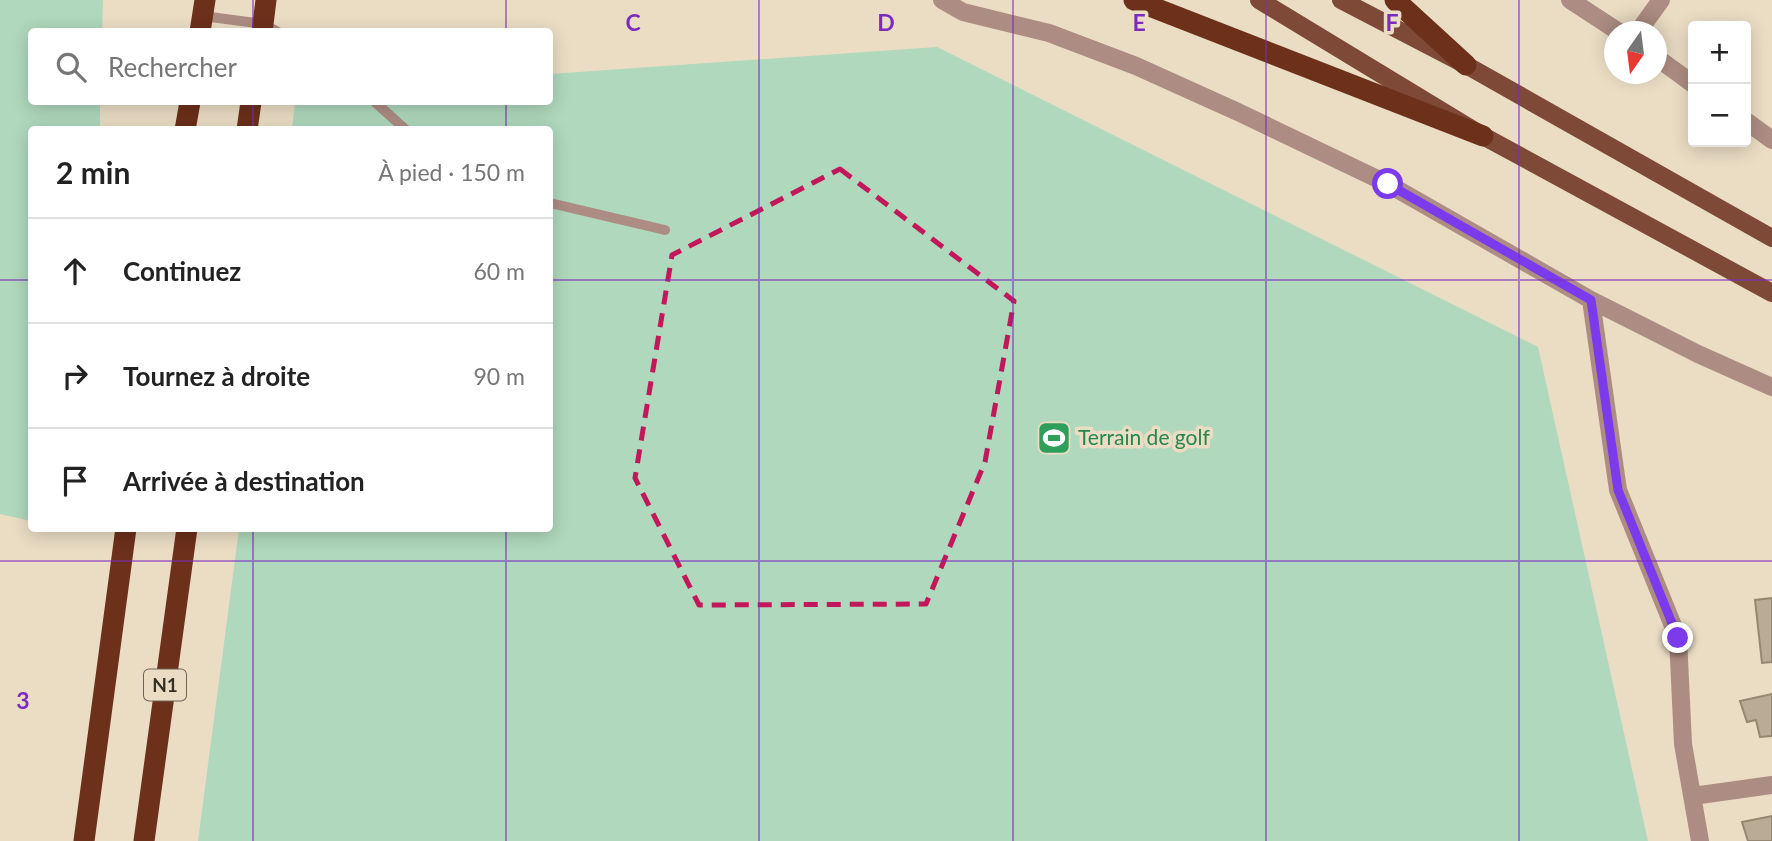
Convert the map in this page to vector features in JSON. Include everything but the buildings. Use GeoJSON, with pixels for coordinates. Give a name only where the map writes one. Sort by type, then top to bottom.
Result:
{"type":"FeatureCollection","features":[{"type":"Feature","properties":{"kind":"highway"},"geometry":{"type":"LineString","coordinates":[[266,0],[268,28]]}},
{"type":"Feature","properties":{"kind":"highway"},"geometry":{"type":"LineString","coordinates":[[1135,0],[1483,136]]}},
{"type":"Feature","properties":{"kind":"highway"},"geometry":{"type":"LineString","coordinates":[[1395,0],[1466,65]]}},
{"type":"Feature","properties":{"kind":"highway"},"geometry":{"type":"LineString","coordinates":[[186,126],[189,105]]}},
{"type":"Feature","properties":{"kind":"highway"},"geometry":{"type":"LineString","coordinates":[[248,126],[251,105]]}},
{"type":"Feature","properties":{"kind":"highway"},"geometry":{"type":"LineString","coordinates":[[84,841],[125,532]]}},
{"type":"Feature","properties":{"kind":"highway","name":"N1"},"geometry":{"type":"LineString","coordinates":[[144,841],[186,532]]}},
{"type":"Feature","properties":{"kind":"main road"},"geometry":{"type":"LineString","coordinates":[[1259,0],[1483,136],[1772,293]]}},
{"type":"Feature","properties":{"kind":"main road"},"geometry":{"type":"LineString","coordinates":[[1341,0],[1466,65],[1772,238]]}},
{"type":"Feature","properties":{"kind":"street"},"geometry":{"type":"LineString","coordinates":[[942,0],[963,12],[1049,33],[1136,66],[1238,112],[1388,184],[1591,300],[1698,354],[1772,387]]}},
{"type":"Feature","properties":{"kind":"street"},"geometry":{"type":"LineString","coordinates":[[1570,0],[1604,22]]}},
{"type":"Feature","properties":{"kind":"street"},"geometry":{"type":"LineString","coordinates":[[1646,21],[1661,0]]}},
{"type":"Feature","properties":{"kind":"street"},"geometry":{"type":"LineString","coordinates":[[1667,64],[1688,80]]}},
{"type":"Feature","properties":{"kind":"street"},"geometry":{"type":"LineString","coordinates":[[1751,125],[1772,140]]}},
{"type":"Feature","properties":{"kind":"street"},"geometry":{"type":"LineString","coordinates":[[1591,300],[1618,490],[1678,638],[1683,744],[1700,841]]}},
{"type":"Feature","properties":{"kind":"street"},"geometry":{"type":"LineString","coordinates":[[1693,796],[1772,785]]}},
{"type":"Feature","properties":{"kind":"lane"},"geometry":{"type":"LineString","coordinates":[[203,16],[263,28]]}},
{"type":"Feature","properties":{"kind":"lane"},"geometry":{"type":"LineString","coordinates":[[378,105],[402,126]]}},
{"type":"Feature","properties":{"kind":"lane"},"geometry":{"type":"LineString","coordinates":[[553,204],[665,230]]}},
{"type":"Feature","properties":{"kind":"highlighted area"},"geometry":{"type":"Polygon","coordinates":[[[840,169],[1014,301],[985,462],[926,604],[699,605],[635,478],[672,255],[840,169]]]}},
{"type":"Feature","properties":{"kind":"green space"},"geometry":{"type":"Polygon","coordinates":[[[0,0],[103,0],[102,28],[28,28],[28,105],[100,105],[100,126],[28,126],[28,520],[0,514],[0,0]]]}},
{"type":"Feature","properties":{"kind":"green space","name":"Terrain de golf"},"geometry":{"type":"Polygon","coordinates":[[[937,47],[1538,347],[1648,841],[198,841],[239,532],[553,532],[553,126],[292,126],[295,105],[553,105],[553,74],[937,47]]]}},
{"type":"Feature","properties":{"kind":"place","name":"Terrain de golf"},"geometry":{"type":"Point","coordinates":[1054,438]}},
{"type":"Feature","properties":{"kind":"route"},"geometry":{"type":"LineString","coordinates":[[1388,184],[1591,300],[1618,490],[1678,638]]}}]}
